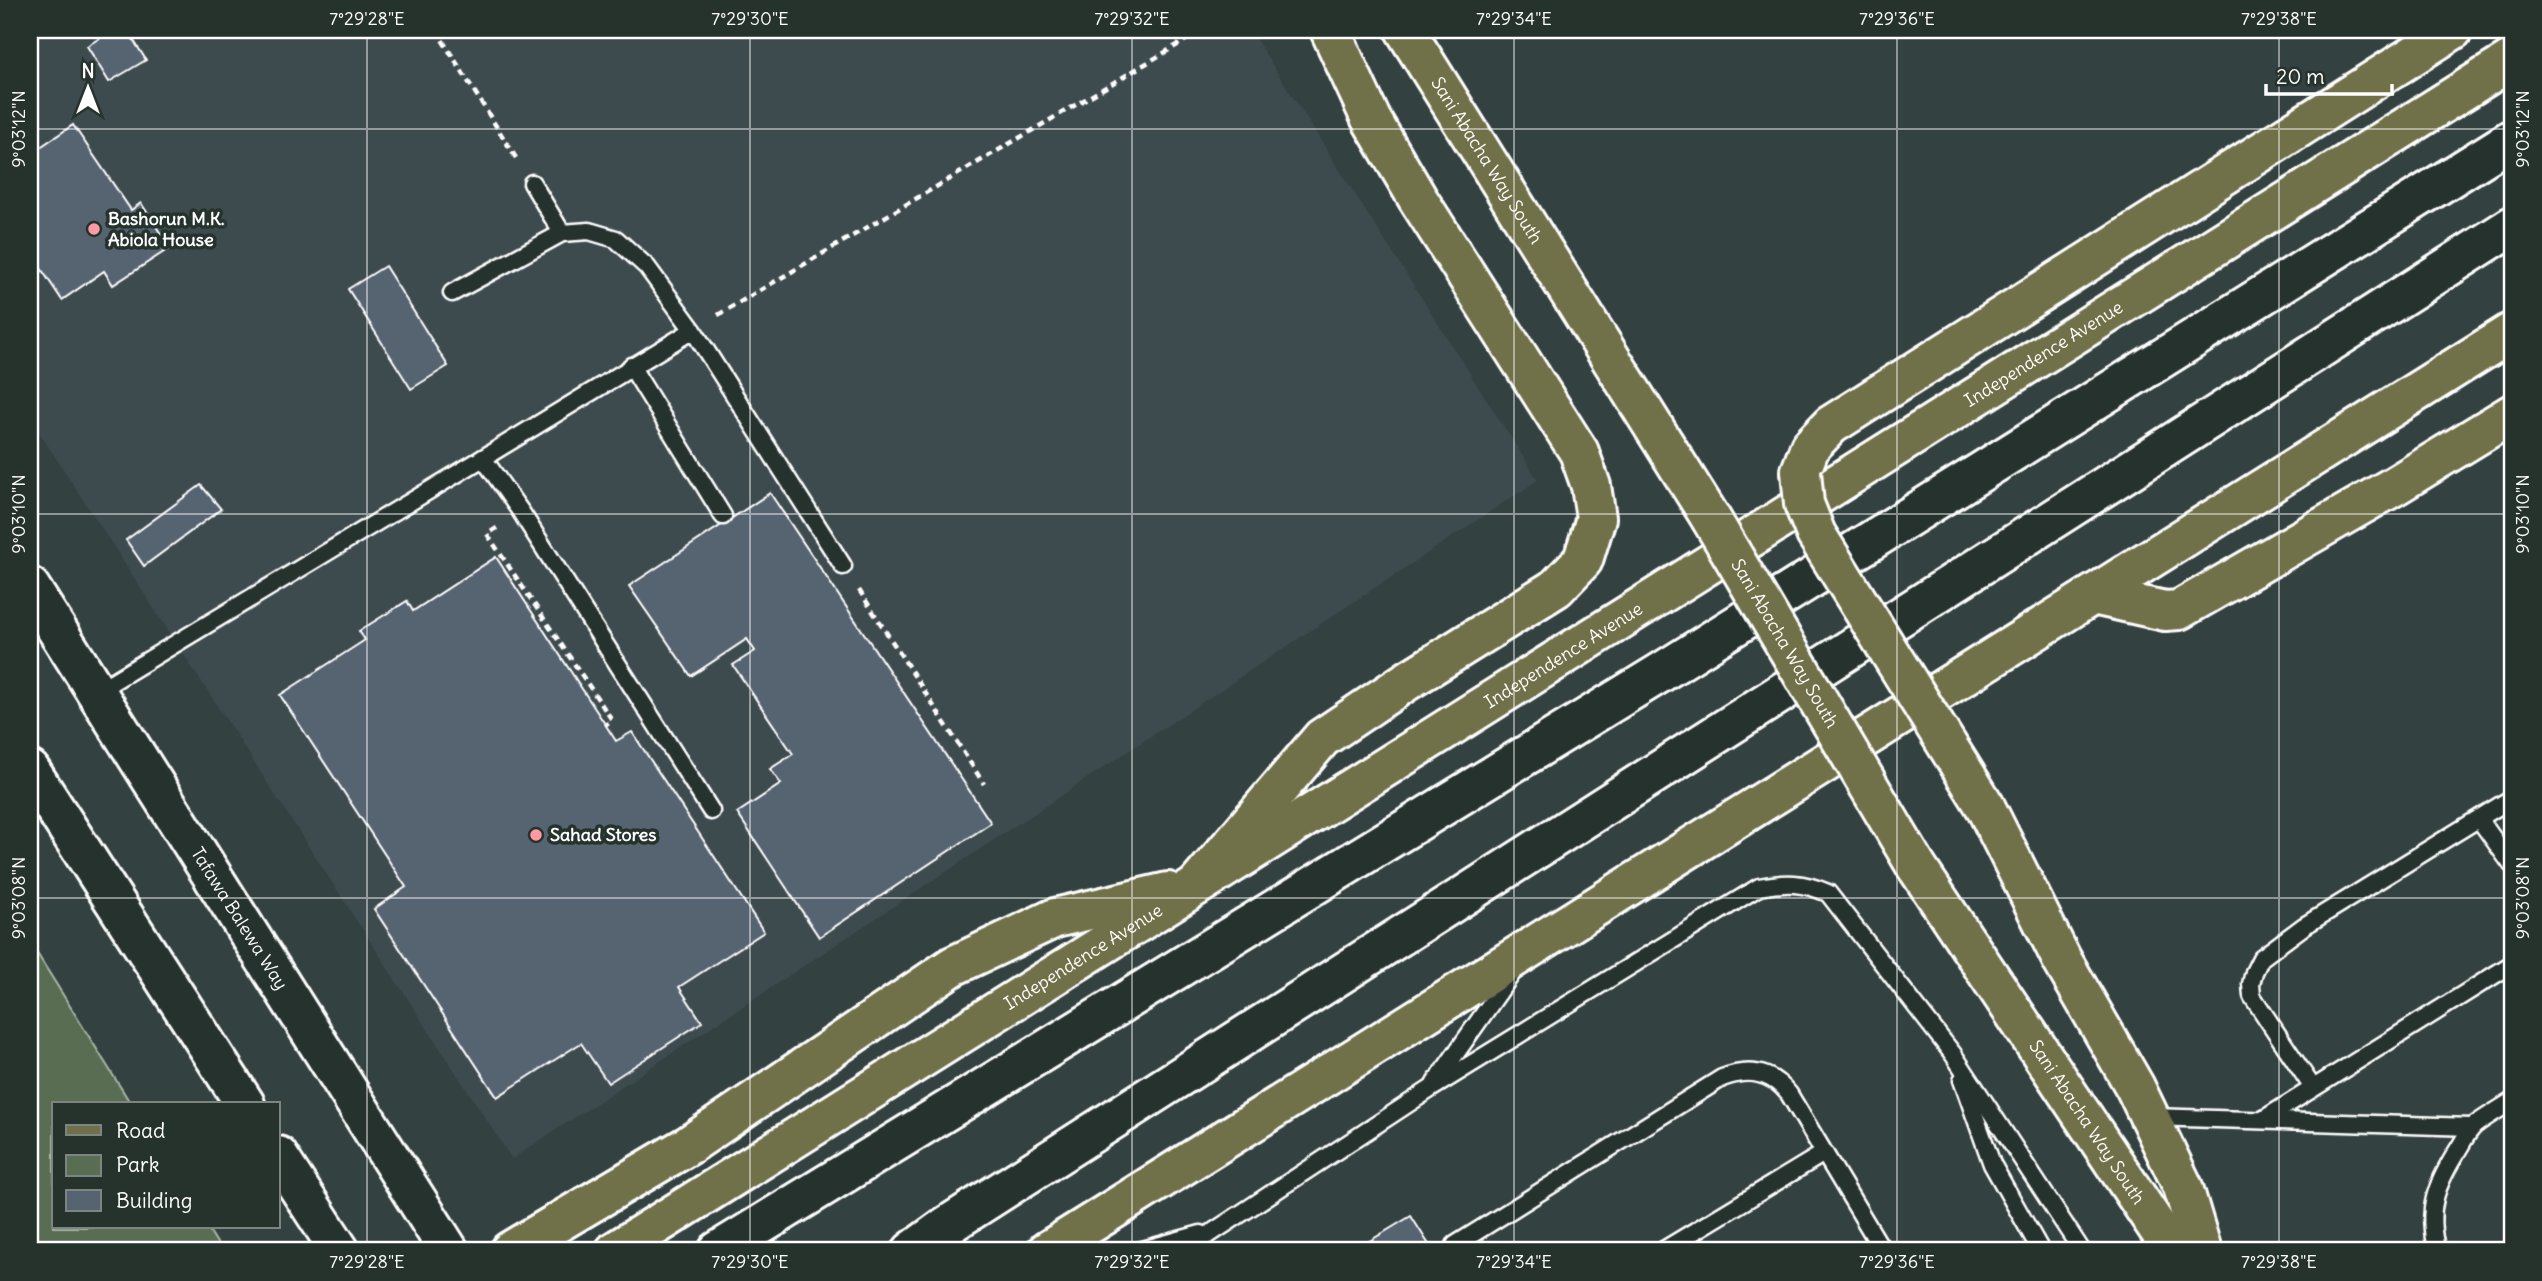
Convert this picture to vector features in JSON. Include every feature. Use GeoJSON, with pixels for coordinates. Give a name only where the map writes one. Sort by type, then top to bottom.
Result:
{"type":"FeatureCollection","features":[{"type":"Feature","properties":{"kind":"main road"},"geometry":{"type":"LineString","coordinates":[[510,1251],[689,1145],[953,966],[1055,918],[1197,885],[1322,738],[1407,681],[1556,588],[1583,560],[1596,518],[1591,486],[1579,452],[1418,199],[1371,119],[1330,30]]}},
{"type":"Feature","properties":{"kind":"main road","name":"Sani Abacha Way South"},"geometry":{"type":"LineString","coordinates":[[1405,30],[1710,517],[1916,866],[2173,1251]]}},
{"type":"Feature","properties":{"kind":"main road"},"geometry":{"type":"LineString","coordinates":[[2202,1251],[2183,1187],[2149,1117],[2062,960],[1984,806],[1816,534],[1804,504],[1801,471],[1810,447],[1831,425],[2453,30]]}},
{"type":"Feature","properties":{"kind":"main road","name":"Independence Avenue"},"geometry":{"type":"LineString","coordinates":[[615,1251],[2512,60]]}},
{"type":"Feature","properties":{"kind":"main road"},"geometry":{"type":"LineString","coordinates":[[718,1251],[1660,673],[2512,139]]}},
{"type":"Feature","properties":{"kind":"main road"},"geometry":{"type":"LineString","coordinates":[[912,1251],[945,1227],[2512,226]]}},
{"type":"Feature","properties":{"kind":"main road"},"geometry":{"type":"LineString","coordinates":[[1047,1251],[2512,332]]}},
{"type":"Feature","properties":{"kind":"main road"},"geometry":{"type":"LineString","coordinates":[[2093,595],[2165,611],[2179,610],[2396,485],[2512,414]]}},
{"type":"Feature","properties":{"kind":"main road","name":"Tafawa Balewa Way"},"geometry":{"type":"LineString","coordinates":[[30,587],[449,1251]]}},
{"type":"Feature","properties":{"kind":"main road"},"geometry":{"type":"LineString","coordinates":[[30,770],[244,1102]]}},
{"type":"Feature","properties":{"kind":"main road"},"geometry":{"type":"LineString","coordinates":[[280,1159],[340,1251]]}},
{"type":"Feature","properties":{"kind":"lane"},"geometry":{"type":"LineString","coordinates":[[532,183],[562,233]]}},
{"type":"Feature","properties":{"kind":"lane"},"geometry":{"type":"LineString","coordinates":[[452,293],[562,233],[590,231],[616,239],[647,267],[693,330],[844,566]]}},
{"type":"Feature","properties":{"kind":"lane"},"geometry":{"type":"LineString","coordinates":[[97,691],[693,330]]}},
{"type":"Feature","properties":{"kind":"lane"},"geometry":{"type":"LineString","coordinates":[[631,366],[723,516]]}},
{"type":"Feature","properties":{"kind":"lane"},"geometry":{"type":"LineString","coordinates":[[483,457],[521,512],[711,811]]}},
{"type":"Feature","properties":{"kind":"lane"},"geometry":{"type":"LineString","coordinates":[[2313,1088],[2252,996],[2251,984],[2261,958],[2304,926],[2512,798]]}},
{"type":"Feature","properties":{"kind":"lane"},"geometry":{"type":"LineString","coordinates":[[2479,819],[2512,865]]}},
{"type":"Feature","properties":{"kind":"lane"},"geometry":{"type":"LineString","coordinates":[[1184,1251],[1432,1088],[1759,887],[1782,883],[1807,884],[1828,893],[1953,1054],[2082,1251]]}},
{"type":"Feature","properties":{"kind":"lane"},"geometry":{"type":"LineString","coordinates":[[1432,1088],[1530,948]]}},
{"type":"Feature","properties":{"kind":"lane"},"geometry":{"type":"LineString","coordinates":[[2264,1119],[2512,964]]}},
{"type":"Feature","properties":{"kind":"lane"},"geometry":{"type":"LineString","coordinates":[[1953,1054],[1992,1164],[2041,1251]]}},
{"type":"Feature","properties":{"kind":"lane"},"geometry":{"type":"LineString","coordinates":[[1455,1245],[1722,1078],[1736,1072],[1753,1072],[1765,1074],[1781,1083],[1883,1251]]}},
{"type":"Feature","properties":{"kind":"lane"},"geometry":{"type":"LineString","coordinates":[[2437,1251],[2433,1237],[2435,1196],[2440,1178],[2472,1127],[2512,1101]]}},
{"type":"Feature","properties":{"kind":"lane"},"geometry":{"type":"LineString","coordinates":[[2149,1117],[2472,1127]]}},
{"type":"Feature","properties":{"kind":"lane"},"geometry":{"type":"LineString","coordinates":[[1662,1251],[1824,1153]]}},
{"type":"Feature","properties":{"kind":"lane"},"geometry":{"type":"LineString","coordinates":[[1139,1251],[1217,1230]]}},
{"type":"Feature","properties":{"kind":"path"},"geometry":{"type":"LineString","coordinates":[[436,30],[532,183]]}},
{"type":"Feature","properties":{"kind":"path"},"geometry":{"type":"LineString","coordinates":[[693,330],[1203,30]]}},
{"type":"Feature","properties":{"kind":"path"},"geometry":{"type":"LineString","coordinates":[[521,512],[487,534],[612,720],[605,725]]}},
{"type":"Feature","properties":{"kind":"path"},"geometry":{"type":"LineString","coordinates":[[844,566],[984,784]]}},
{"type":"Feature","properties":{"kind":"shaded area"},"geometry":{"type":"Polygon","coordinates":[[[30,30],[1250,30],[1538,480],[512,1159],[30,418],[30,30]]]}},
{"type":"Feature","properties":{"kind":"green space"},"geometry":{"type":"Polygon","coordinates":[[[30,942],[130,1102],[52,1102],[52,1228],[208,1228],[222,1251],[30,1251],[30,942]]]}},
{"type":"Feature","properties":{"kind":"building"},"geometry":{"type":"Polygon","coordinates":[[[113,30],[127,30],[146,60],[109,82],[87,46],[113,30]]]}},
{"type":"Feature","properties":{"kind":"building","name":"Bashorun M.K. Abiola House"},"geometry":{"type":"Polygon","coordinates":[[[73,125],[131,210],[141,203],[170,248],[113,285],[104,271],[62,300],[30,252],[30,154],[73,125]]]}},
{"type":"Feature","properties":{"kind":"building"},"geometry":{"type":"Polygon","coordinates":[[[385,266],[448,366],[411,389],[348,289],[385,266]]]}},
{"type":"Feature","properties":{"kind":"building"},"geometry":{"type":"Polygon","coordinates":[[[201,485],[221,509],[144,566],[126,540],[201,485]]]}},
{"type":"Feature","properties":{"kind":"building"},"geometry":{"type":"Polygon","coordinates":[[[770,493],[991,823],[819,937],[737,813],[781,784],[770,769],[793,754],[733,665],[755,651],[747,639],[691,676],[629,586],[770,493]]]}},
{"type":"Feature","properties":{"kind":"building","name":"Sahad Stores"},"geometry":{"type":"Polygon","coordinates":[[[496,557],[616,741],[632,732],[764,932],[679,987],[702,1022],[608,1083],[581,1043],[497,1097],[374,909],[406,887],[280,695],[365,640],[359,631],[407,601],[413,611],[496,557]]]}},
{"type":"Feature","properties":{"kind":"building"},"geometry":{"type":"Polygon","coordinates":[[[1411,1216],[1433,1251],[1353,1251],[1411,1216]]]}},
{"type":"Feature","properties":{"kind":"place","name":"Bashorun M.K. Abiola House"},"geometry":{"type":"Point","coordinates":[94,229]}},
{"type":"Feature","properties":{"kind":"place","name":"Sahad Stores"},"geometry":{"type":"Point","coordinates":[536,835]}}]}
